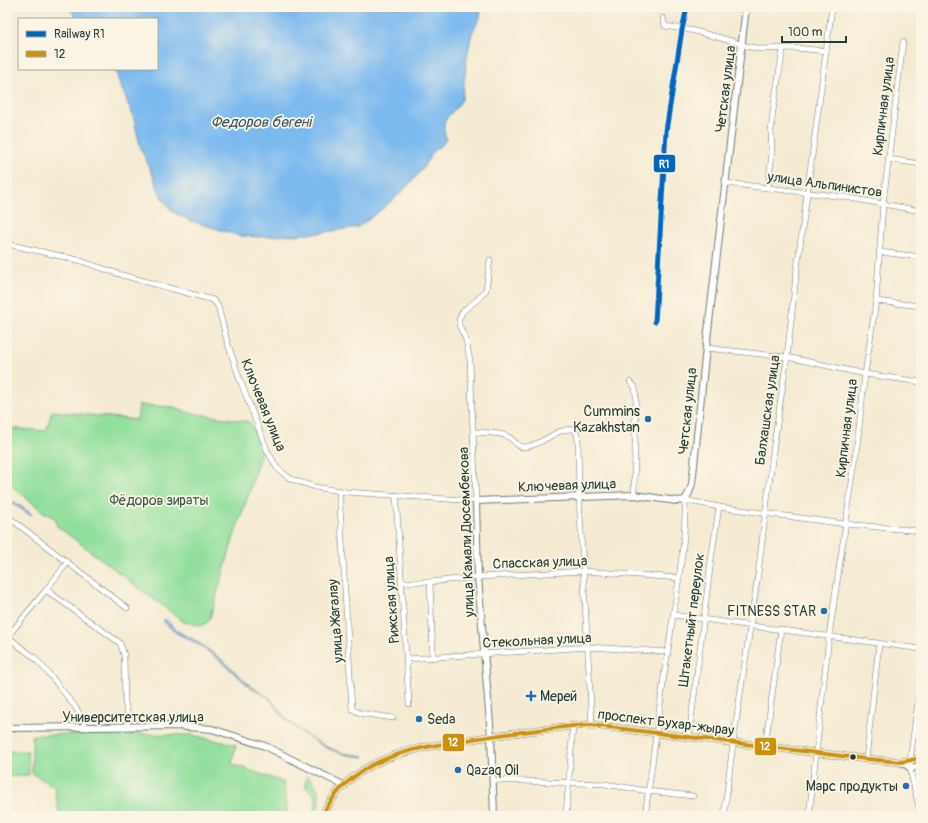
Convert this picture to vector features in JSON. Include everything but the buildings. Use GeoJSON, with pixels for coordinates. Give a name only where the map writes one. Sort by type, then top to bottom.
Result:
{"type":"FeatureCollection","features":[{"type":"Feature","properties":{"kind":"main road","name":"Четская улица"},"geometry":{"type":"LineString","coordinates":[[685,500],[692,484],[706,348],[746,7]]}},
{"type":"Feature","properties":{"kind":"main road","name":"Ключевая улица"},"geometry":{"type":"LineString","coordinates":[[476,501],[634,495],[685,500]]}},
{"type":"Feature","properties":{"kind":"main road","name":"улица Камали Дюсембекова"},"geometry":{"type":"LineString","coordinates":[[476,501],[478,577],[491,736],[494,816]]}},
{"type":"Feature","properties":{"kind":"main road","name":"проспект Бухар-жырау"},"geometry":{"type":"LineString","coordinates":[[322,816],[328,804],[343,785],[381,760],[398,754],[446,743],[573,726],[592,725],[866,759],[901,762],[921,758]]}},
{"type":"Feature","properties":{"kind":"main road","name":"Университетская улица"},"geometry":{"type":"LineString","coordinates":[[7,728],[196,727],[234,735],[274,750],[343,785]]}},
{"type":"Feature","properties":{"kind":"main road","name":"проспект Бухар-жырау"},"geometry":{"type":"LineString","coordinates":[[901,762],[911,768]]}},
{"type":"Feature","properties":{"kind":"main road"},"geometry":{"type":"LineString","coordinates":[[911,768],[921,766]]}},
{"type":"Feature","properties":{"kind":"street","name":"Балхашская улица"},"geometry":{"type":"LineString","coordinates":[[724,816],[746,650],[751,626],[774,438],[787,356],[796,276],[832,7]]}},
{"type":"Feature","properties":{"kind":"street"},"geometry":{"type":"LineString","coordinates":[[662,18],[665,26],[702,33],[735,42],[742,46],[760,49],[795,48],[826,51]]}},
{"type":"Feature","properties":{"kind":"street","name":"Кирпичная улица"},"geometry":{"type":"LineString","coordinates":[[809,816],[830,636],[876,301],[883,204],[902,42]]}},
{"type":"Feature","properties":{"kind":"street"},"geometry":{"type":"LineString","coordinates":[[768,188],[772,153],[771,131],[773,111],[783,49]]}},
{"type":"Feature","properties":{"kind":"street"},"geometry":{"type":"LineString","coordinates":[[888,159],[921,164]]}},
{"type":"Feature","properties":{"kind":"street","name":"улица Альпинистов"},"geometry":{"type":"LineString","coordinates":[[725,183],[845,197],[921,212]]}},
{"type":"Feature","properties":{"kind":"street","name":"Ключевая улица"},"geometry":{"type":"LineString","coordinates":[[7,244],[78,260],[122,275],[213,300],[218,306],[227,341],[240,380],[267,450],[277,468],[291,479],[315,487],[339,490],[476,501]]}},
{"type":"Feature","properties":{"kind":"street"},"geometry":{"type":"LineString","coordinates":[[880,252],[921,257]]}},
{"type":"Feature","properties":{"kind":"street","name":"улица Камали Дюсембекова"},"geometry":{"type":"LineString","coordinates":[[476,501],[470,361],[466,340],[459,325],[459,319],[463,311],[477,300],[486,290],[490,260]]}},
{"type":"Feature","properties":{"kind":"street"},"geometry":{"type":"LineString","coordinates":[[876,301],[921,306]]}},
{"type":"Feature","properties":{"kind":"street"},"geometry":{"type":"LineString","coordinates":[[706,348],[787,356],[865,374],[921,382]]}},
{"type":"Feature","properties":{"kind":"street","name":"Ключевая улица"},"geometry":{"type":"LineString","coordinates":[[630,382],[635,387],[636,396],[634,495]]}},
{"type":"Feature","properties":{"kind":"street"},"geometry":{"type":"LineString","coordinates":[[474,432],[501,434],[510,437],[520,446],[524,447],[562,430],[574,429],[577,434],[592,725]]}},
{"type":"Feature","properties":{"kind":"street","name":"улица Жагалау"},"geometry":{"type":"LineString","coordinates":[[339,490],[352,709],[360,713],[393,718]]}},
{"type":"Feature","properties":{"kind":"street","name":"Рижская улица"},"geometry":{"type":"LineString","coordinates":[[396,495],[409,704]]}},
{"type":"Feature","properties":{"kind":"street","name":"Ключевая улица"},"geometry":{"type":"LineString","coordinates":[[685,500],[720,507],[766,512],[845,524],[921,531]]}},
{"type":"Feature","properties":{"kind":"street","name":"Четская улица"},"geometry":{"type":"LineString","coordinates":[[645,816],[679,578],[684,536],[685,500]]}},
{"type":"Feature","properties":{"kind":"street","name":"Штакетныйт переулок"},"geometry":{"type":"LineString","coordinates":[[689,736],[711,560],[720,507]]}},
{"type":"Feature","properties":{"kind":"street"},"geometry":{"type":"LineString","coordinates":[[7,516],[128,608]]}},
{"type":"Feature","properties":{"kind":"street"},"geometry":{"type":"LineString","coordinates":[[67,563],[7,636],[34,657],[51,676],[76,708],[87,728]]}},
{"type":"Feature","properties":{"kind":"street","name":"Спасская улица"},"geometry":{"type":"LineString","coordinates":[[402,582],[430,582],[478,577],[584,571],[679,578]]}},
{"type":"Feature","properties":{"kind":"street"},"geometry":{"type":"LineString","coordinates":[[430,582],[433,658]]}},
{"type":"Feature","properties":{"kind":"street"},"geometry":{"type":"LineString","coordinates":[[46,590],[120,643],[124,655],[125,702],[128,717],[127,727]]}},
{"type":"Feature","properties":{"kind":"street"},"geometry":{"type":"LineString","coordinates":[[673,615],[921,649]]}},
{"type":"Feature","properties":{"kind":"street"},"geometry":{"type":"LineString","coordinates":[[765,747],[781,630]]}},
{"type":"Feature","properties":{"kind":"street"},"geometry":{"type":"LineString","coordinates":[[866,759],[879,644]]}},
{"type":"Feature","properties":{"kind":"street","name":"Стекольная улица"},"geometry":{"type":"LineString","coordinates":[[407,660],[588,647],[668,652]]}},
{"type":"Feature","properties":{"kind":"street"},"geometry":{"type":"LineString","coordinates":[[921,678],[910,761],[921,816]]}},
{"type":"Feature","properties":{"kind":"street"},"geometry":{"type":"LineString","coordinates":[[566,816],[573,726]]}},
{"type":"Feature","properties":{"kind":"street"},"geometry":{"type":"LineString","coordinates":[[493,780],[604,784],[693,796]]}},
{"type":"Feature","properties":{"kind":"green space","name":"Фёдоров зираты"},"geometry":{"type":"Polygon","coordinates":[[[139,405],[174,407],[185,412],[250,422],[262,448],[209,621],[201,626],[184,622],[57,526],[55,518],[42,511],[7,482],[7,428],[46,431],[52,411],[137,420],[139,405]]]}},
{"type":"Feature","properties":{"kind":"green space"},"geometry":{"type":"Polygon","coordinates":[[[32,735],[192,735],[236,745],[232,764],[283,782],[288,816],[60,816],[54,787],[32,773],[32,735]]]}},
{"type":"Feature","properties":{"kind":"green space"},"geometry":{"type":"Polygon","coordinates":[[[7,751],[28,751],[29,775],[7,777],[7,751]]]}},
{"type":"Feature","properties":{"kind":"green space"},"geometry":{"type":"Polygon","coordinates":[[[307,775],[318,790],[320,799],[315,816],[312,816],[316,806],[316,799],[305,786],[307,775]]]}},
{"type":"Feature","properties":{"kind":"water","name":"Федоров бөгені"},"geometry":{"type":"Polygon","coordinates":[[[67,7],[481,7],[480,18],[472,33],[467,57],[462,99],[445,122],[444,129],[446,139],[442,145],[434,150],[421,171],[404,190],[358,227],[319,233],[260,237],[240,236],[188,220],[173,212],[162,198],[141,149],[133,116],[118,79],[116,70],[158,70],[158,18],[78,18],[67,7]]]}},
{"type":"Feature","properties":{"kind":"water"},"geometry":{"type":"Polygon","coordinates":[[[7,497],[32,514],[30,515],[7,500],[7,497]]]}},
{"type":"Feature","properties":{"kind":"water"},"geometry":{"type":"Polygon","coordinates":[[[165,619],[179,632],[193,639],[220,658],[253,688],[269,697],[287,720],[306,735],[286,720],[268,697],[250,687],[215,656],[194,642],[176,633],[163,621],[165,619]]]}},
{"type":"Feature","properties":{"kind":"water"},"geometry":{"type":"Polygon","coordinates":[[[307,735],[325,746],[342,753],[364,756],[347,755],[326,748],[307,735]]]}},
{"type":"Feature","properties":{"kind":"rail line","name":"R1"},"geometry":{"type":"LineString","coordinates":[[655,322],[666,131],[687,7]]}},
{"type":"Feature","properties":{"kind":"transit line","name":"12"},"geometry":{"type":"LineString","coordinates":[[322,816],[334,796],[349,781],[365,769],[403,753],[445,743],[573,726],[592,725],[866,759],[901,762],[921,758]]}},
{"type":"Feature","properties":{"kind":"place","name":"Cummins Kazakhstan"},"geometry":{"type":"Point","coordinates":[648,419]}},
{"type":"Feature","properties":{"kind":"place","name":"FITNESS STAR"},"geometry":{"type":"Point","coordinates":[824,611]}},
{"type":"Feature","properties":{"kind":"place","name":"Мерей"},"geometry":{"type":"Point","coordinates":[531,696]}},
{"type":"Feature","properties":{"kind":"place","name":"Seda"},"geometry":{"type":"Point","coordinates":[419,719]}},
{"type":"Feature","properties":{"kind":"place","name":"Qazaq Oil"},"geometry":{"type":"Point","coordinates":[458,770]}},
{"type":"Feature","properties":{"kind":"place","name":"Марс продукты"},"geometry":{"type":"Point","coordinates":[906,786]}}]}
